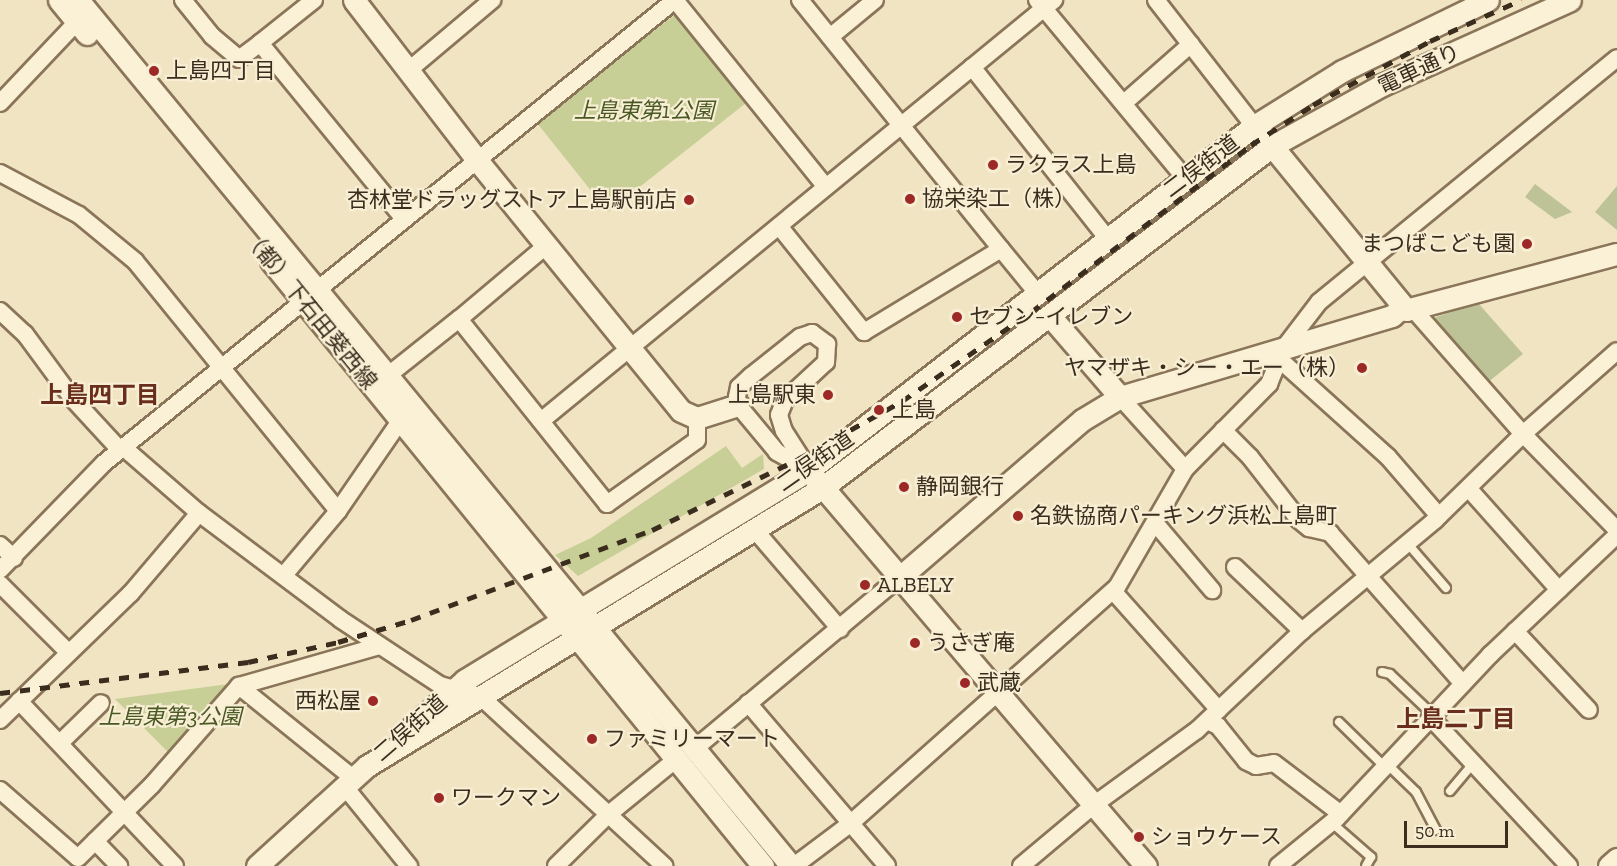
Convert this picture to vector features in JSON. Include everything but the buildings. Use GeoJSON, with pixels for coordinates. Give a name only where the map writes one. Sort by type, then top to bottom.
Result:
{"type":"FeatureCollection","features":[{"type":"Feature","properties":{"kind":"street","name":"（都）下石田葵西線"},"geometry":{"type":"LineString","coordinates":[[59,0],[83,7],[308,295],[400,421],[574,638]]}},
{"type":"Feature","properties":{"kind":"street"},"geometry":{"type":"LineString","coordinates":[[183,0],[212,36],[239,59],[314,0]]}},
{"type":"Feature","properties":{"kind":"street"},"geometry":{"type":"LineString","coordinates":[[354,0],[477,160],[681,411],[697,418],[738,405]]}},
{"type":"Feature","properties":{"kind":"street"},"geometry":{"type":"LineString","coordinates":[[409,70],[490,0]]}},
{"type":"Feature","properties":{"kind":"street"},"geometry":{"type":"LineString","coordinates":[[0,570],[122,448],[403,218],[675,0],[826,187]]}},
{"type":"Feature","properties":{"kind":"street"},"geometry":{"type":"LineString","coordinates":[[800,0],[1038,294]]}},
{"type":"Feature","properties":{"kind":"street"},"geometry":{"type":"LineString","coordinates":[[830,37],[875,0]]}},
{"type":"Feature","properties":{"kind":"street"},"geometry":{"type":"LineString","coordinates":[[1156,0],[1254,126]]}},
{"type":"Feature","properties":{"kind":"street","name":"電車通り"},"geometry":{"type":"LineString","coordinates":[[1272,146],[1382,85],[1570,0]]}},
{"type":"Feature","properties":{"kind":"street","name":"電車通り"},"geometry":{"type":"LineString","coordinates":[[1254,126],[1342,70],[1475,2]]}},
{"type":"Feature","properties":{"kind":"street"},"geometry":{"type":"LineString","coordinates":[[541,421],[972,67],[1045,3],[1184,177]]}},
{"type":"Feature","properties":{"kind":"street"},"geometry":{"type":"LineString","coordinates":[[0,103],[83,7]]}},
{"type":"Feature","properties":{"kind":"street"},"geometry":{"type":"LineString","coordinates":[[260,43],[403,218]]}},
{"type":"Feature","properties":{"kind":"street"},"geometry":{"type":"LineString","coordinates":[[1124,103],[1191,44]]}},
{"type":"Feature","properties":{"kind":"street"},"geometry":{"type":"LineString","coordinates":[[594,626],[693,750],[793,866],[851,824],[997,690],[1113,591],[1156,524],[1185,469],[1269,384],[1280,354],[1319,302],[1617,58]]}},
{"type":"Feature","properties":{"kind":"street"},"geometry":{"type":"LineString","coordinates":[[972,67],[1108,239]]}},
{"type":"Feature","properties":{"kind":"street","name":"二俣街道"},"geometry":{"type":"LineString","coordinates":[[257,866],[455,689],[579,608],[809,470],[1038,294],[1184,177],[1254,126],[1366,263],[1408,309]]}},
{"type":"Feature","properties":{"kind":"street","name":"二俣街道"},"geometry":{"type":"LineString","coordinates":[[355,777],[480,696],[822,488],[1272,146]]}},
{"type":"Feature","properties":{"kind":"street"},"geometry":{"type":"LineString","coordinates":[[0,173],[79,215],[118,244],[338,512]]}},
{"type":"Feature","properties":{"kind":"street"},"geometry":{"type":"LineString","coordinates":[[779,226],[864,332],[1001,249]]}},
{"type":"Feature","properties":{"kind":"street"},"geometry":{"type":"LineString","coordinates":[[386,377],[548,245]]}},
{"type":"Feature","properties":{"kind":"street"},"geometry":{"type":"LineString","coordinates":[[693,750],[840,629],[1082,420],[1120,397],[1280,354],[1408,309],[1617,254]]}},
{"type":"Feature","properties":{"kind":"street","name":"（都）下石田葵西線"},"geometry":{"type":"LineString","coordinates":[[308,295],[386,377],[594,626]]}},
{"type":"Feature","properties":{"kind":"street"},"geometry":{"type":"LineString","coordinates":[[1408,309],[1522,434],[1617,530]]}},
{"type":"Feature","properties":{"kind":"street"},"geometry":{"type":"LineString","coordinates":[[0,311],[25,334],[73,399],[122,448],[199,513],[379,646],[440,684],[480,696],[664,866]]}},
{"type":"Feature","properties":{"kind":"street"},"geometry":{"type":"LineString","coordinates":[[1050,316],[1185,469]]}},
{"type":"Feature","properties":{"kind":"street"},"geometry":{"type":"LineString","coordinates":[[459,319],[607,504],[697,440],[697,418]]}},
{"type":"Feature","properties":{"kind":"street"},"geometry":{"type":"LineString","coordinates":[[809,470],[777,452],[738,405],[740,387],[800,337],[812,333],[821,336],[826,344],[826,362],[785,400],[779,415],[784,431],[822,488],[1146,866]]}},
{"type":"Feature","properties":{"kind":"street"},"geometry":{"type":"LineString","coordinates":[[1021,866],[1095,804],[1213,716],[1302,631],[1408,544],[1469,489],[1522,434],[1617,351]]}},
{"type":"Feature","properties":{"kind":"street"},"geometry":{"type":"LineString","coordinates":[[1280,354],[1388,457],[1439,516]]}},
{"type":"Feature","properties":{"kind":"street"},"geometry":{"type":"LineString","coordinates":[[284,575],[338,512],[400,421]]}},
{"type":"Feature","properties":{"kind":"street"},"geometry":{"type":"LineString","coordinates":[[1223,430],[1250,457],[1299,520],[1309,528],[1330,533],[1369,576],[1387,602],[1463,684]]}},
{"type":"Feature","properties":{"kind":"street"},"geometry":{"type":"LineString","coordinates":[[1469,489],[1559,590]]}},
{"type":"Feature","properties":{"kind":"street"},"geometry":{"type":"LineString","coordinates":[[0,720],[67,651],[131,593],[199,513]]}},
{"type":"Feature","properties":{"kind":"street"},"geometry":{"type":"LineString","coordinates":[[1156,524],[1212,590]]}},
{"type":"Feature","properties":{"kind":"street"},"geometry":{"type":"LineString","coordinates":[[754,529],[840,629]]}},
{"type":"Feature","properties":{"kind":"street"},"geometry":{"type":"LineString","coordinates":[[1278,866],[1336,818],[1515,631],[1617,535]]}},
{"type":"Feature","properties":{"kind":"street"},"geometry":{"type":"LineString","coordinates":[[0,545],[14,558]]}},
{"type":"Feature","properties":{"kind":"street"},"geometry":{"type":"LineString","coordinates":[[1235,567],[1302,631]]}},
{"type":"Feature","properties":{"kind":"street"},"geometry":{"type":"LineString","coordinates":[[0,584],[67,651]]}},
{"type":"Feature","properties":{"kind":"street"},"geometry":{"type":"LineString","coordinates":[[1113,591],[1246,761],[1256,766],[1274,763],[1336,818]]}},
{"type":"Feature","properties":{"kind":"street"},"geometry":{"type":"LineString","coordinates":[[1515,631],[1589,710]]}},
{"type":"Feature","properties":{"kind":"street"},"geometry":{"type":"LineString","coordinates":[[574,638],[763,866]]}},
{"type":"Feature","properties":{"kind":"street"},"geometry":{"type":"LineString","coordinates":[[0,790],[74,862],[126,811],[239,686],[379,646]]}},
{"type":"Feature","properties":{"kind":"street"},"geometry":{"type":"LineString","coordinates":[[239,686],[355,777],[374,827],[409,866]]}},
{"type":"Feature","properties":{"kind":"street"},"geometry":{"type":"LineString","coordinates":[[19,701],[126,811],[175,866]]}},
{"type":"Feature","properties":{"kind":"street"},"geometry":{"type":"LineString","coordinates":[[60,743],[101,703]]}},
{"type":"Feature","properties":{"kind":"street"},"geometry":{"type":"LineString","coordinates":[[748,703],[888,866]]}},
{"type":"Feature","properties":{"kind":"street"},"geometry":{"type":"LineString","coordinates":[[1433,718],[1472,765],[1569,866]]}},
{"type":"Feature","properties":{"kind":"street"},"geometry":{"type":"LineString","coordinates":[[556,866],[609,814],[674,761]]}},
{"type":"Feature","properties":{"kind":"street"},"geometry":{"type":"LineString","coordinates":[[95,841],[118,866]]}},
{"type":"Feature","properties":{"kind":"street"},"geometry":{"type":"LineString","coordinates":[[1609,866],[1617,859]]}},
{"type":"Feature","properties":{"kind":"lane"},"geometry":{"type":"LineString","coordinates":[[1408,544],[1446,588]]}},
{"type":"Feature","properties":{"kind":"lane"},"geometry":{"type":"LineString","coordinates":[[1382,672],[1390,674],[1433,718]]}},
{"type":"Feature","properties":{"kind":"lane"},"geometry":{"type":"LineString","coordinates":[[1339,722],[1416,792],[1436,830]]}},
{"type":"Feature","properties":{"kind":"lane"},"geometry":{"type":"LineString","coordinates":[[1450,791],[1472,765]]}},
{"type":"Feature","properties":{"kind":"lane"},"geometry":{"type":"LineString","coordinates":[[1336,818],[1371,857],[1365,866]]}},
{"type":"Feature","properties":{"kind":"green space","name":"上島東第1公園"},"geometry":{"type":"Polygon","coordinates":[[[673,16],[686,18],[751,99],[608,212],[537,123],[673,16]]]}},
{"type":"Feature","properties":{"kind":"green space"},"geometry":{"type":"Polygon","coordinates":[[[1535,184],[1572,212],[1555,219],[1525,197],[1535,184]]]}},
{"type":"Feature","properties":{"kind":"green space"},"geometry":{"type":"Polygon","coordinates":[[[1617,186],[1617,230],[1595,212],[1617,186]]]}},
{"type":"Feature","properties":{"kind":"green space"},"geometry":{"type":"Polygon","coordinates":[[[1478,303],[1523,354],[1487,383],[1436,327],[1436,317],[1478,303]]]}},
{"type":"Feature","properties":{"kind":"green space"},"geometry":{"type":"Polygon","coordinates":[[[726,446],[742,468],[763,454],[764,469],[578,576],[555,555],[591,538],[726,446]]]}},
{"type":"Feature","properties":{"kind":"green space","name":"上島東第3公園"},"geometry":{"type":"Polygon","coordinates":[[[229,684],[230,689],[171,755],[115,699],[229,684]]]}},
{"type":"Feature","properties":{"kind":"railway"},"geometry":{"type":"LineString","coordinates":[[0,693],[248,662],[338,642],[411,620],[652,530],[798,459],[902,401],[1031,312],[1251,145],[1313,105],[1430,41],[1521,0]]}},
{"type":"Feature","properties":{"kind":"place","name":"上島四丁目"},"geometry":{"type":"Point","coordinates":[154,71]}},
{"type":"Feature","properties":{"kind":"place","name":"ラクラス上島"},"geometry":{"type":"Point","coordinates":[993,165]}},
{"type":"Feature","properties":{"kind":"place","name":"協栄染工（株）"},"geometry":{"type":"Point","coordinates":[910,199]}},
{"type":"Feature","properties":{"kind":"place","name":"杏林堂ドラッグストア上島駅前店"},"geometry":{"type":"Point","coordinates":[689,200]}},
{"type":"Feature","properties":{"kind":"place","name":"まつばこども園"},"geometry":{"type":"Point","coordinates":[1527,244]}},
{"type":"Feature","properties":{"kind":"place","name":"セブン−イレブン"},"geometry":{"type":"Point","coordinates":[957,317]}},
{"type":"Feature","properties":{"kind":"place","name":"ヤマザキ・シー・エー（株）"},"geometry":{"type":"Point","coordinates":[1362,368]}},
{"type":"Feature","properties":{"kind":"place","name":"上島駅東"},"geometry":{"type":"Point","coordinates":[828,395]}},
{"type":"Feature","properties":{"kind":"place","name":"上島"},"geometry":{"type":"Point","coordinates":[879,410]}},
{"type":"Feature","properties":{"kind":"place","name":"静岡銀行"},"geometry":{"type":"Point","coordinates":[904,487]}},
{"type":"Feature","properties":{"kind":"place","name":"名鉄協商パーキング浜松上島町"},"geometry":{"type":"Point","coordinates":[1018,516]}},
{"type":"Feature","properties":{"kind":"place","name":"ALBELY"},"geometry":{"type":"Point","coordinates":[865,585]}},
{"type":"Feature","properties":{"kind":"place","name":"うさぎ庵"},"geometry":{"type":"Point","coordinates":[915,643]}},
{"type":"Feature","properties":{"kind":"place","name":"武蔵"},"geometry":{"type":"Point","coordinates":[965,683]}},
{"type":"Feature","properties":{"kind":"place","name":"西松屋"},"geometry":{"type":"Point","coordinates":[373,701]}},
{"type":"Feature","properties":{"kind":"place","name":"ファミリーマート"},"geometry":{"type":"Point","coordinates":[592,739]}},
{"type":"Feature","properties":{"kind":"place","name":"ワークマン"},"geometry":{"type":"Point","coordinates":[439,798]}},
{"type":"Feature","properties":{"kind":"place","name":"ショウケース"},"geometry":{"type":"Point","coordinates":[1139,837]}},
{"type":"Feature","properties":{"kind":"district","name":"上島四丁目"},"geometry":{"type":"Point","coordinates":[100,395]}},
{"type":"Feature","properties":{"kind":"district","name":"上島二丁目"},"geometry":{"type":"Point","coordinates":[1456,719]}}]}
